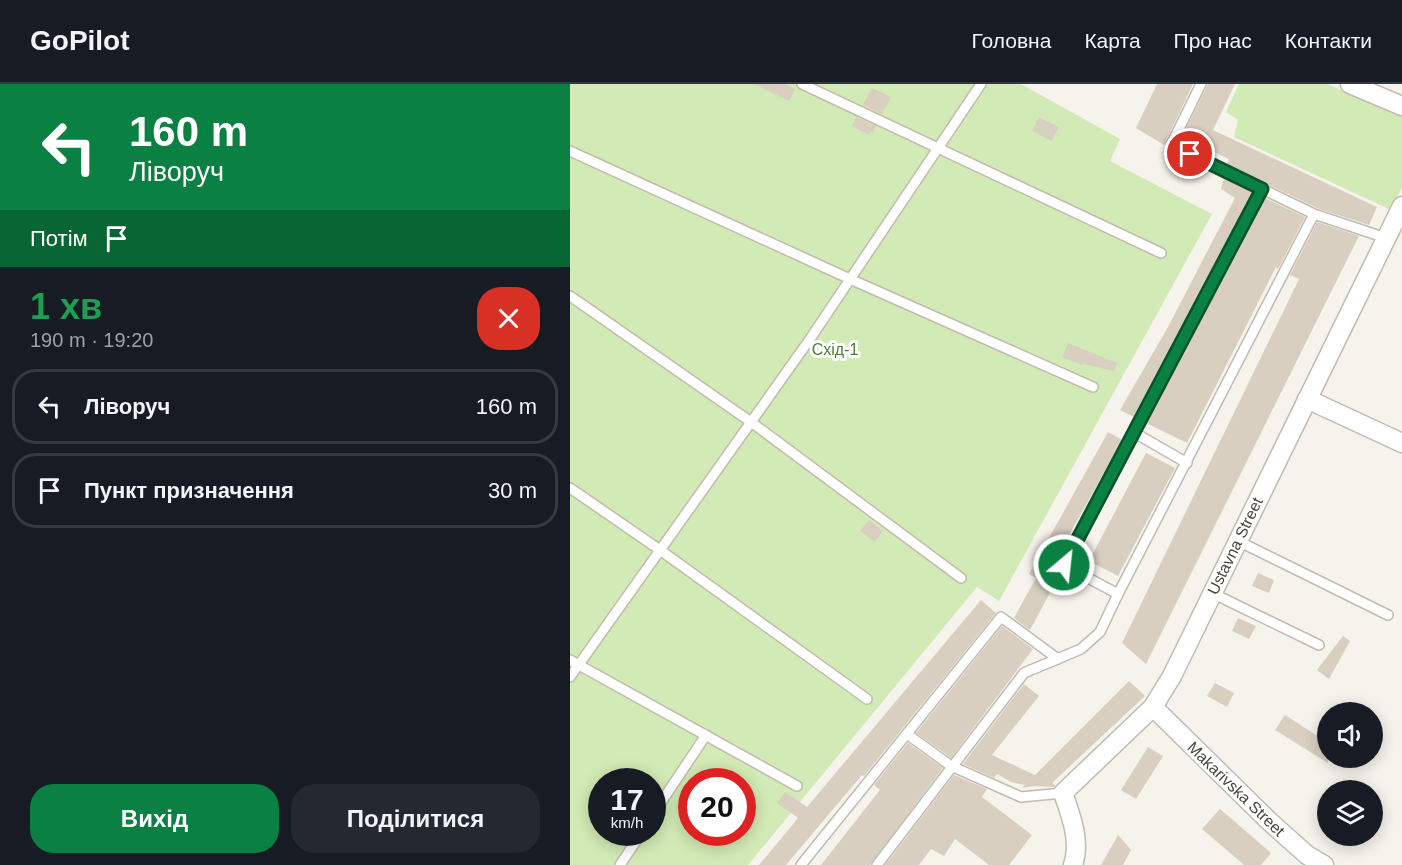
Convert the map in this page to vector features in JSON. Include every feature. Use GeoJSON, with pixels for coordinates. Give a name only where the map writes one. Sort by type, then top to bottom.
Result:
{"type":"FeatureCollection","features":[{"type":"Feature","properties":{"kind":"street"},"geometry":{"type":"LineString","coordinates":[[1350,84],[1402,106]]}},
{"type":"Feature","properties":{"kind":"street","name":"Ustavna Street"},"geometry":{"type":"LineString","coordinates":[[1063,793],[1153,708],[1172,676],[1402,206]]}},
{"type":"Feature","properties":{"kind":"street"},"geometry":{"type":"LineString","coordinates":[[1307,399],[1402,443]]}},
{"type":"Feature","properties":{"kind":"street","name":"Makarivska Street"},"geometry":{"type":"LineString","coordinates":[[1153,708],[1303,860],[1324,865]]}},
{"type":"Feature","properties":{"kind":"street"},"geometry":{"type":"LineString","coordinates":[[1063,793],[1074,821],[1076,856],[1073,865]]}},
{"type":"Feature","properties":{"kind":"lane"},"geometry":{"type":"LineString","coordinates":[[802,84],[1161,253]]}},
{"type":"Feature","properties":{"kind":"lane"},"geometry":{"type":"LineString","coordinates":[[570,677],[575,662],[660,550],[751,422],[981,84]]}},
{"type":"Feature","properties":{"kind":"lane"},"geometry":{"type":"LineString","coordinates":[[1201,84],[1171,145],[1314,214],[1386,238]]}},
{"type":"Feature","properties":{"kind":"lane"},"geometry":{"type":"LineString","coordinates":[[570,151],[1093,387]]}},
{"type":"Feature","properties":{"kind":"lane"},"geometry":{"type":"LineString","coordinates":[[1118,594],[1064,565],[1262,189]]}},
{"type":"Feature","properties":{"kind":"lane"},"geometry":{"type":"LineString","coordinates":[[877,865],[1024,673],[1081,649],[1100,632],[1314,214]]}},
{"type":"Feature","properties":{"kind":"lane"},"geometry":{"type":"LineString","coordinates":[[570,296],[751,422],[961,578]]}},
{"type":"Feature","properties":{"kind":"lane"},"geometry":{"type":"LineString","coordinates":[[1135,433],[1187,463]]}},
{"type":"Feature","properties":{"kind":"lane"},"geometry":{"type":"LineString","coordinates":[[570,488],[867,699]]}},
{"type":"Feature","properties":{"kind":"lane"},"geometry":{"type":"LineString","coordinates":[[1238,541],[1388,615]]}},
{"type":"Feature","properties":{"kind":"lane"},"geometry":{"type":"LineString","coordinates":[[1212,593],[1319,645]]}},
{"type":"Feature","properties":{"kind":"lane"},"geometry":{"type":"LineString","coordinates":[[801,865],[1001,616],[1058,659]]}},
{"type":"Feature","properties":{"kind":"lane"},"geometry":{"type":"LineString","coordinates":[[575,662],[797,786]]}},
{"type":"Feature","properties":{"kind":"lane"},"geometry":{"type":"LineString","coordinates":[[907,734],[951,766],[1021,797],[1063,793]]}},
{"type":"Feature","properties":{"kind":"lane"},"geometry":{"type":"LineString","coordinates":[[666,795],[706,735]]}},
{"type":"Feature","properties":{"kind":"lane"},"geometry":{"type":"LineString","coordinates":[[620,865],[633,846]]}},
{"type":"Feature","properties":{"kind":"green space","name":"Схід-1"},"geometry":{"type":"Polygon","coordinates":[[[570,84],[1021,84],[1120,139],[1110,161],[1212,214],[999,601],[977,587],[748,865],[570,865],[570,84]]]}},
{"type":"Feature","properties":{"kind":"green space"},"geometry":{"type":"Polygon","coordinates":[[[1239,84],[1328,84],[1402,117],[1402,187],[1391,210],[1234,137],[1238,120],[1226,112],[1239,84]]]}},
{"type":"Feature","properties":{"kind":"building"},"geometry":{"type":"Polygon","coordinates":[[[754,84],[785,84],[795,89],[789,101],[754,84]]]}},
{"type":"Feature","properties":{"kind":"building"},"geometry":{"type":"Polygon","coordinates":[[[1157,84],[1193,84],[1164,145],[1136,128],[1157,84]]]}},
{"type":"Feature","properties":{"kind":"building"},"geometry":{"type":"Polygon","coordinates":[[[1208,84],[1235,84],[1213,130],[1377,207],[1369,225],[1317,208],[1227,165],[1229,159],[1182,137],[1208,84]]]}},
{"type":"Feature","properties":{"kind":"building"},"geometry":{"type":"Polygon","coordinates":[[[872,88],[891,97],[882,114],[863,105],[872,88]]]}},
{"type":"Feature","properties":{"kind":"building"},"geometry":{"type":"Polygon","coordinates":[[[856,117],[876,126],[873,133],[870,132],[869,135],[852,126],[856,117]]]}},
{"type":"Feature","properties":{"kind":"building"},"geometry":{"type":"Polygon","coordinates":[[[1039,117],[1059,127],[1052,141],[1032,131],[1039,117]]]}},
{"type":"Feature","properties":{"kind":"building"},"geometry":{"type":"Polygon","coordinates":[[[1224,178],[1253,192],[1134,417],[1120,410],[1168,327],[1235,198],[1221,189],[1224,178]]]}},
{"type":"Feature","properties":{"kind":"building"},"geometry":{"type":"Polygon","coordinates":[[[1265,198],[1305,217],[1278,269],[1276,267],[1187,443],[1146,423],[1265,198]]]}},
{"type":"Feature","properties":{"kind":"building"},"geometry":{"type":"Polygon","coordinates":[[[1317,222],[1359,236],[1146,664],[1122,643],[1299,279],[1290,275],[1317,222]]]}},
{"type":"Feature","properties":{"kind":"building"},"geometry":{"type":"Polygon","coordinates":[[[1068,343],[1117,363],[1114,371],[1082,365],[1062,357],[1068,343]]]}},
{"type":"Feature","properties":{"kind":"building"},"geometry":{"type":"Polygon","coordinates":[[[1108,432],[1122,440],[1043,582],[1053,587],[1030,630],[1014,618],[1036,578],[1029,574],[1108,432]]]}},
{"type":"Feature","properties":{"kind":"building"},"geometry":{"type":"Polygon","coordinates":[[[1146,453],[1175,468],[1118,576],[1089,561],[1146,453]]]}},
{"type":"Feature","properties":{"kind":"building"},"geometry":{"type":"Polygon","coordinates":[[[869,520],[883,531],[875,542],[860,531],[869,520]]]}},
{"type":"Feature","properties":{"kind":"building"},"geometry":{"type":"Polygon","coordinates":[[[1258,573],[1274,580],[1269,593],[1252,586],[1258,573]]]}},
{"type":"Feature","properties":{"kind":"building"},"geometry":{"type":"Polygon","coordinates":[[[981,600],[996,613],[864,776],[862,775],[786,865],[759,865],[798,818],[777,803],[785,792],[807,807],[981,600]]]}},
{"type":"Feature","properties":{"kind":"building"},"geometry":{"type":"Polygon","coordinates":[[[1238,618],[1256,626],[1249,639],[1232,631],[1238,618]]]}},
{"type":"Feature","properties":{"kind":"building"},"geometry":{"type":"Polygon","coordinates":[[[1002,626],[1033,649],[951,758],[916,733],[1002,626]]]}},
{"type":"Feature","properties":{"kind":"building"},"geometry":{"type":"Polygon","coordinates":[[[1343,636],[1350,641],[1329,679],[1317,670],[1343,636]]]}},
{"type":"Feature","properties":{"kind":"building"},"geometry":{"type":"Polygon","coordinates":[[[1129,681],[1145,696],[1052,783],[1054,787],[1022,788],[1025,785],[1011,782],[997,774],[994,778],[963,764],[1024,684],[1039,696],[992,755],[1035,775],[1129,681]]]}},
{"type":"Feature","properties":{"kind":"building"},"geometry":{"type":"Polygon","coordinates":[[[1215,683],[1234,693],[1227,707],[1207,696],[1215,683]]]}},
{"type":"Feature","properties":{"kind":"building"},"geometry":{"type":"Polygon","coordinates":[[[1285,715],[1317,734],[1317,756],[1275,730],[1285,715]]]}},
{"type":"Feature","properties":{"kind":"building"},"geometry":{"type":"Polygon","coordinates":[[[908,743],[943,768],[870,865],[821,865],[880,790],[874,785],[908,743]]]}},
{"type":"Feature","properties":{"kind":"building"},"geometry":{"type":"Polygon","coordinates":[[[1148,747],[1163,756],[1136,799],[1121,790],[1148,747]]]}},
{"type":"Feature","properties":{"kind":"building"},"geometry":{"type":"Polygon","coordinates":[[[954,775],[987,789],[982,797],[1032,835],[1009,865],[989,865],[955,839],[944,856],[931,849],[919,865],[885,865],[954,775]]]}},
{"type":"Feature","properties":{"kind":"building"},"geometry":{"type":"Polygon","coordinates":[[[1220,809],[1271,853],[1261,865],[1244,865],[1202,829],[1220,809]]]}},
{"type":"Feature","properties":{"kind":"building"},"geometry":{"type":"Polygon","coordinates":[[[1118,835],[1131,850],[1123,865],[1101,865],[1118,835]]]}},
{"type":"Feature","properties":{"kind":"route"},"geometry":{"type":"LineString","coordinates":[[1064,565],[1262,189],[1190,154]]}}]}
